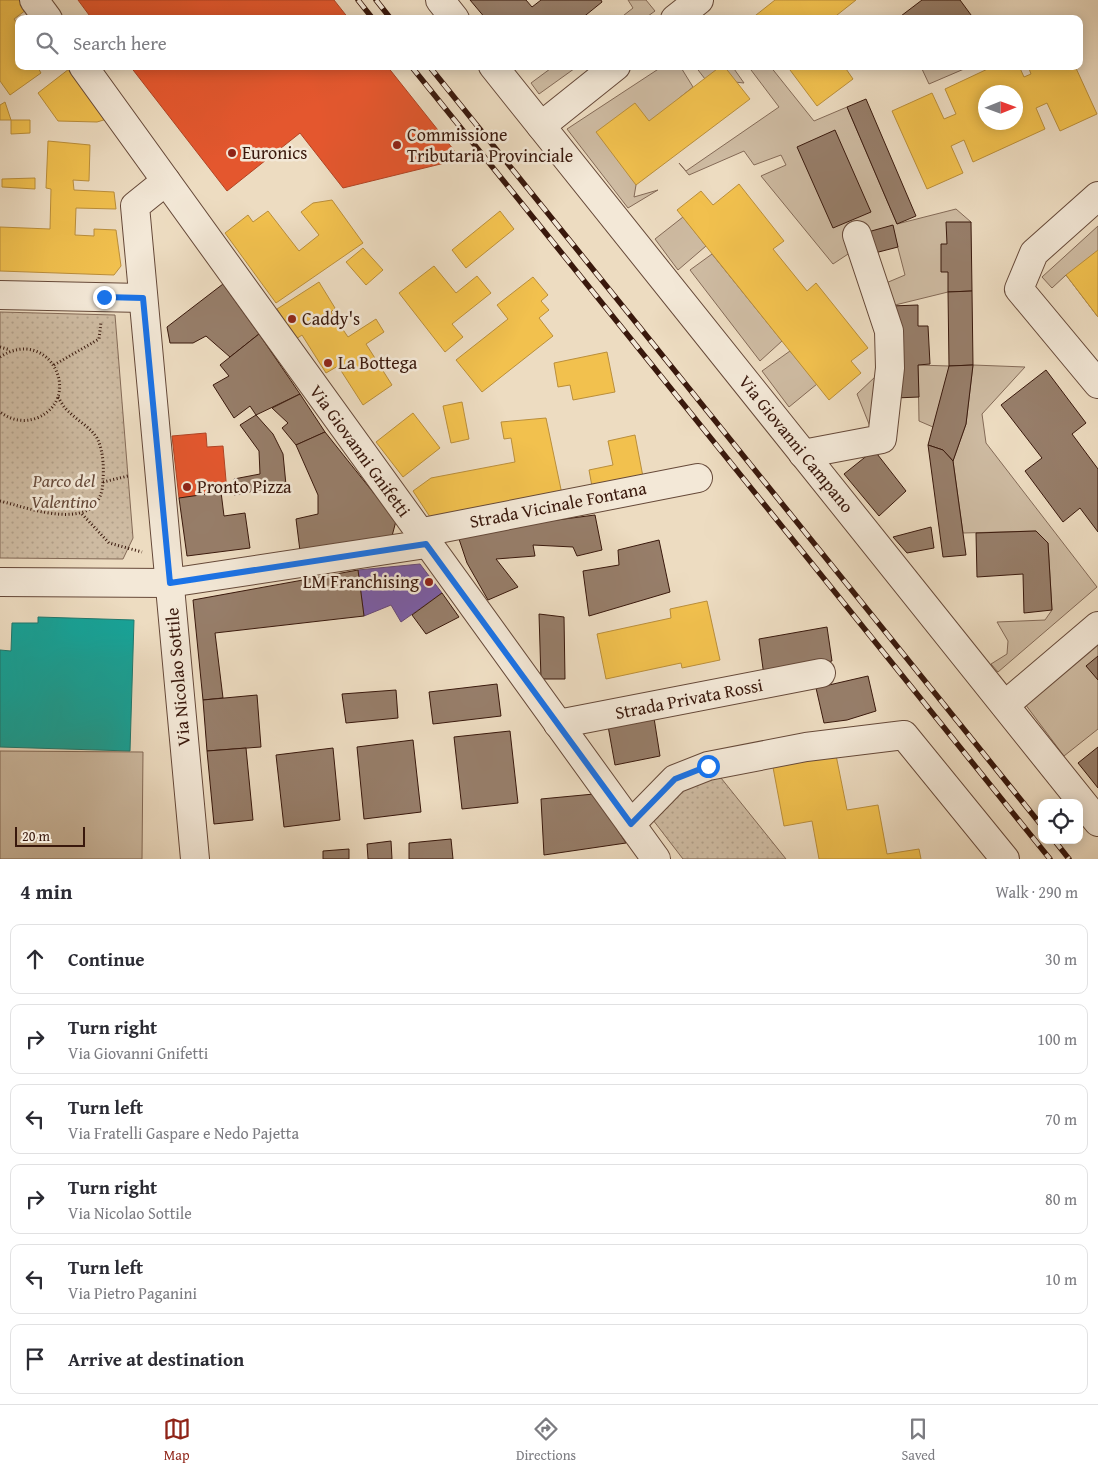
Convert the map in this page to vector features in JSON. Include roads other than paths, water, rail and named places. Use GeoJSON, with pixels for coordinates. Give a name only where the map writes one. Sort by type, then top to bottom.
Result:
{"type":"FeatureCollection","features":[{"type":"Feature","properties":{"kind":"street"},"geometry":{"type":"LineString","coordinates":[[34,0],[45,15]]}},
{"type":"Feature","properties":{"kind":"street"},"geometry":{"type":"LineString","coordinates":[[440,0],[452,15]]}},
{"type":"Feature","properties":{"kind":"street"},"geometry":{"type":"LineString","coordinates":[[680,15],[699,0]]}},
{"type":"Feature","properties":{"kind":"street","name":"Via Giovanni Gnifetti"},"geometry":{"type":"LineString","coordinates":[[86,70],[422,538],[656,859]]}},
{"type":"Feature","properties":{"kind":"street","name":"Via Giovanni Campano"},"geometry":{"type":"LineString","coordinates":[[496,70],[1098,822]]}},
{"type":"Feature","properties":{"kind":"street"},"geometry":{"type":"LineString","coordinates":[[541,126],[611,70]]}},
{"type":"Feature","properties":{"kind":"street","name":"Via Nicolao Sottile"},"geometry":{"type":"LineString","coordinates":[[166,182],[134,206],[195,859]]}},
{"type":"Feature","properties":{"kind":"street"},"geometry":{"type":"LineString","coordinates":[[1098,196],[1034,253],[1019,290],[1098,384]]}},
{"type":"Feature","properties":{"kind":"street"},"geometry":{"type":"LineString","coordinates":[[803,454],[882,439],[890,368],[889,330],[857,235]]}},
{"type":"Feature","properties":{"kind":"street"},"geometry":{"type":"LineString","coordinates":[[0,295],[143,298]]}},
{"type":"Feature","properties":{"kind":"street","name":"Strada Vicinale Fontana"},"geometry":{"type":"LineString","coordinates":[[0,582],[170,583],[422,538],[698,478]]}},
{"type":"Feature","properties":{"kind":"street"},"geometry":{"type":"LineString","coordinates":[[1005,705],[1098,626]]}},
{"type":"Feature","properties":{"kind":"street","name":"Strada Privata Rossi"},"geometry":{"type":"LineString","coordinates":[[558,724],[821,673]]}},
{"type":"Feature","properties":{"kind":"street"},"geometry":{"type":"LineString","coordinates":[[631,824],[675,779],[708,766],[806,747],[904,735],[1005,859]]}},
{"type":"Feature","properties":{"kind":"railway"},"geometry":{"type":"LineString","coordinates":[[358,0],[370,15]]}},
{"type":"Feature","properties":{"kind":"railway"},"geometry":{"type":"LineString","coordinates":[[376,0],[388,15]]}},
{"type":"Feature","properties":{"kind":"railway"},"geometry":{"type":"LineString","coordinates":[[414,70],[1050,859]]}},
{"type":"Feature","properties":{"kind":"railway"},"geometry":{"type":"LineString","coordinates":[[432,70],[1038,821]]}},
{"type":"Feature","properties":{"kind":"railway"},"geometry":{"type":"LineString","coordinates":[[1057,844],[1069,859]]}},
{"type":"Feature","properties":{"kind":"place","name":"Commissione Tributaria Provinciale"},"geometry":{"type":"Point","coordinates":[397,145]}},
{"type":"Feature","properties":{"kind":"place","name":"Euronics"},"geometry":{"type":"Point","coordinates":[232,153]}},
{"type":"Feature","properties":{"kind":"place","name":"Caddy's"},"geometry":{"type":"Point","coordinates":[292,319]}},
{"type":"Feature","properties":{"kind":"place","name":"La Bottega"},"geometry":{"type":"Point","coordinates":[328,363]}},
{"type":"Feature","properties":{"kind":"place","name":"Pronto Pizza"},"geometry":{"type":"Point","coordinates":[187,487]}},
{"type":"Feature","properties":{"kind":"place","name":"LM Franchising"},"geometry":{"type":"Point","coordinates":[429,582]}},
{"type":"Feature","properties":{"kind":"park label","name":"Parco del Valentino"},"geometry":{"type":"Point","coordinates":[64,491]}}]}
